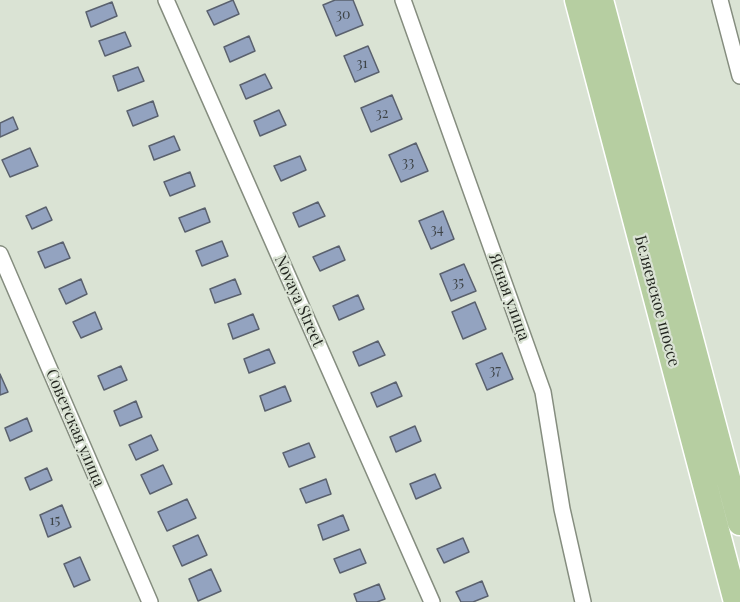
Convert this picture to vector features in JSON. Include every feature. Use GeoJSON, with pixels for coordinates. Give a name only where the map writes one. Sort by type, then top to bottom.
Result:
{"type":"FeatureCollection","features":[{"type":"Feature","properties":{"kind":"main road","name":"Беляевское шоссе"},"geometry":{"type":"LineString","coordinates":[[577,0],[736,602]]}},
{"type":"Feature","properties":{"kind":"main road","name":"Беляевское шоссе"},"geometry":{"type":"LineString","coordinates":[[601,0],[740,523]]}},
{"type":"Feature","properties":{"kind":"street","name":"Novaya Street"},"geometry":{"type":"LineString","coordinates":[[166,0],[432,602]]}},
{"type":"Feature","properties":{"kind":"street","name":"Ясная улица"},"geometry":{"type":"LineString","coordinates":[[402,0],[543,392],[562,509],[583,602]]}},
{"type":"Feature","properties":{"kind":"street"},"geometry":{"type":"LineString","coordinates":[[720,0],[740,76]]}},
{"type":"Feature","properties":{"kind":"street","name":"Советская улица"},"geometry":{"type":"LineString","coordinates":[[0,254],[150,602]]}},
{"type":"Feature","properties":{"kind":"building"},"geometry":{"type":"Polygon","coordinates":[[[233,0],[239,14],[214,25],[207,11],[233,0]]]}},
{"type":"Feature","properties":{"kind":"building"},"geometry":{"type":"Polygon","coordinates":[[[335,0],[353,0],[363,25],[336,36],[323,5],[335,0]]]}},
{"type":"Feature","properties":{"kind":"building"},"geometry":{"type":"Polygon","coordinates":[[[112,2],[117,16],[91,27],[86,12],[112,2]]]}},
{"type":"Feature","properties":{"kind":"building"},"geometry":{"type":"Polygon","coordinates":[[[125,32],[131,46],[105,56],[99,41],[125,32]]]}},
{"type":"Feature","properties":{"kind":"building"},"geometry":{"type":"Polygon","coordinates":[[[249,36],[255,51],[230,62],[224,47],[249,36]]]}},
{"type":"Feature","properties":{"kind":"building"},"geometry":{"type":"Polygon","coordinates":[[[368,46],[379,72],[355,82],[344,56],[368,46]]]}},
{"type":"Feature","properties":{"kind":"building"},"geometry":{"type":"Polygon","coordinates":[[[138,67],[144,81],[118,91],[113,76],[138,67]]]}},
{"type":"Feature","properties":{"kind":"building"},"geometry":{"type":"Polygon","coordinates":[[[265,74],[272,88],[246,99],[240,85],[265,74]]]}},
{"type":"Feature","properties":{"kind":"building"},"geometry":{"type":"Polygon","coordinates":[[[392,95],[402,119],[371,132],[361,108],[392,95]]]}},
{"type":"Feature","properties":{"kind":"building"},"geometry":{"type":"Polygon","coordinates":[[[153,101],[158,116],[133,126],[127,111],[153,101]]]}},
{"type":"Feature","properties":{"kind":"building"},"geometry":{"type":"Polygon","coordinates":[[[279,110],[286,125],[260,136],[254,121],[279,110]]]}},
{"type":"Feature","properties":{"kind":"building"},"geometry":{"type":"Polygon","coordinates":[[[13,117],[18,129],[0,137],[0,123],[13,117]]]}},
{"type":"Feature","properties":{"kind":"building"},"geometry":{"type":"Polygon","coordinates":[[[174,136],[180,150],[154,160],[149,146],[174,136]]]}},
{"type":"Feature","properties":{"kind":"building"},"geometry":{"type":"Polygon","coordinates":[[[416,143],[428,171],[401,182],[389,155],[416,143]]]}},
{"type":"Feature","properties":{"kind":"building"},"geometry":{"type":"Polygon","coordinates":[[[30,148],[38,166],[10,177],[2,160],[30,148]]]}},
{"type":"Feature","properties":{"kind":"building"},"geometry":{"type":"Polygon","coordinates":[[[300,156],[306,170],[281,181],[274,166],[300,156]]]}},
{"type":"Feature","properties":{"kind":"building"},"geometry":{"type":"Polygon","coordinates":[[[190,172],[195,186],[170,196],[164,182],[190,172]]]}},
{"type":"Feature","properties":{"kind":"building"},"geometry":{"type":"Polygon","coordinates":[[[318,202],[325,216],[299,227],[293,213],[318,202]]]}},
{"type":"Feature","properties":{"kind":"building"},"geometry":{"type":"Polygon","coordinates":[[[46,207],[52,220],[32,229],[26,216],[46,207]]]}},
{"type":"Feature","properties":{"kind":"building"},"geometry":{"type":"Polygon","coordinates":[[[205,208],[210,222],[185,232],[179,218],[205,208]]]}},
{"type":"Feature","properties":{"kind":"building"},"geometry":{"type":"Polygon","coordinates":[[[443,211],[454,239],[431,249],[419,221],[443,211]]]}},
{"type":"Feature","properties":{"kind":"building"},"geometry":{"type":"Polygon","coordinates":[[[222,241],[228,256],[202,266],[196,251],[222,241]]]}},
{"type":"Feature","properties":{"kind":"building"},"geometry":{"type":"Polygon","coordinates":[[[63,242],[70,258],[45,268],[38,252],[63,242]]]}},
{"type":"Feature","properties":{"kind":"building"},"geometry":{"type":"Polygon","coordinates":[[[339,246],[345,260],[320,271],[313,257],[339,246]]]}},
{"type":"Feature","properties":{"kind":"building"},"geometry":{"type":"Polygon","coordinates":[[[464,264],[476,291],[451,301],[440,274],[464,264]]]}},
{"type":"Feature","properties":{"kind":"building"},"geometry":{"type":"Polygon","coordinates":[[[81,279],[87,294],[66,304],[59,289],[81,279]]]}},
{"type":"Feature","properties":{"kind":"building"},"geometry":{"type":"Polygon","coordinates":[[[235,279],[241,294],[215,303],[210,289],[235,279]]]}},
{"type":"Feature","properties":{"kind":"building"},"geometry":{"type":"Polygon","coordinates":[[[358,295],[364,309],[339,320],[333,306],[358,295]]]}},
{"type":"Feature","properties":{"kind":"building"},"geometry":{"type":"Polygon","coordinates":[[[475,302],[486,329],[463,339],[452,312],[475,302]]]}},
{"type":"Feature","properties":{"kind":"building"},"geometry":{"type":"Polygon","coordinates":[[[95,312],[102,329],[81,338],[73,322],[95,312]]]}},
{"type":"Feature","properties":{"kind":"building"},"geometry":{"type":"Polygon","coordinates":[[[253,314],[259,329],[233,339],[228,324],[253,314]]]}},
{"type":"Feature","properties":{"kind":"building"},"geometry":{"type":"Polygon","coordinates":[[[378,341],[385,355],[359,366],[353,352],[378,341]]]}},
{"type":"Feature","properties":{"kind":"building"},"geometry":{"type":"Polygon","coordinates":[[[269,349],[275,363],[249,373],[244,359],[269,349]]]}},
{"type":"Feature","properties":{"kind":"building"},"geometry":{"type":"Polygon","coordinates":[[[502,353],[513,379],[487,390],[476,364],[502,353]]]}},
{"type":"Feature","properties":{"kind":"building"},"geometry":{"type":"Polygon","coordinates":[[[121,366],[127,380],[104,390],[98,376],[121,366]]]}},
{"type":"Feature","properties":{"kind":"building"},"geometry":{"type":"Polygon","coordinates":[[[0,374],[8,392],[0,395],[0,374]]]}},
{"type":"Feature","properties":{"kind":"building"},"geometry":{"type":"Polygon","coordinates":[[[396,382],[402,396],[377,407],[371,393],[396,382]]]}},
{"type":"Feature","properties":{"kind":"building"},"geometry":{"type":"Polygon","coordinates":[[[285,386],[291,401],[265,411],[260,396],[285,386]]]}},
{"type":"Feature","properties":{"kind":"building"},"geometry":{"type":"Polygon","coordinates":[[[136,401],[142,417],[120,426],[114,411],[136,401]]]}},
{"type":"Feature","properties":{"kind":"building"},"geometry":{"type":"Polygon","coordinates":[[[27,418],[32,431],[10,441],[5,428],[27,418]]]}},
{"type":"Feature","properties":{"kind":"building"},"geometry":{"type":"Polygon","coordinates":[[[415,426],[421,441],[396,452],[390,437],[415,426]]]}},
{"type":"Feature","properties":{"kind":"building"},"geometry":{"type":"Polygon","coordinates":[[[151,435],[158,450],[136,460],[129,445],[151,435]]]}},
{"type":"Feature","properties":{"kind":"building"},"geometry":{"type":"Polygon","coordinates":[[[309,443],[315,457],[289,467],[283,453],[309,443]]]}},
{"type":"Feature","properties":{"kind":"building"},"geometry":{"type":"Polygon","coordinates":[[[163,465],[172,484],[150,494],[141,475],[163,465]]]}},
{"type":"Feature","properties":{"kind":"building"},"geometry":{"type":"Polygon","coordinates":[[[47,468],[52,480],[30,490],[25,478],[47,468]]]}},
{"type":"Feature","properties":{"kind":"building"},"geometry":{"type":"Polygon","coordinates":[[[435,474],[441,488],[416,499],[410,484],[435,474]]]}},
{"type":"Feature","properties":{"kind":"building"},"geometry":{"type":"Polygon","coordinates":[[[326,479],[331,494],[306,503],[300,489],[326,479]]]}},
{"type":"Feature","properties":{"kind":"building"},"geometry":{"type":"Polygon","coordinates":[[[187,499],[196,518],[167,531],[158,512],[187,499]]]}},
{"type":"Feature","properties":{"kind":"building"},"geometry":{"type":"Polygon","coordinates":[[[62,505],[71,527],[48,537],[40,515],[62,505]]]}},
{"type":"Feature","properties":{"kind":"building"},"geometry":{"type":"Polygon","coordinates":[[[343,515],[349,530],[323,540],[318,525],[343,515]]]}},
{"type":"Feature","properties":{"kind":"building"},"geometry":{"type":"Polygon","coordinates":[[[198,535],[207,555],[182,566],[173,546],[198,535]]]}},
{"type":"Feature","properties":{"kind":"building"},"geometry":{"type":"Polygon","coordinates":[[[463,538],[469,552],[444,563],[437,549],[463,538]]]}},
{"type":"Feature","properties":{"kind":"building"},"geometry":{"type":"Polygon","coordinates":[[[360,549],[366,563],[340,573],[334,559],[360,549]]]}},
{"type":"Feature","properties":{"kind":"building"},"geometry":{"type":"Polygon","coordinates":[[[80,557],[90,580],[74,587],[64,564],[80,557]]]}},
{"type":"Feature","properties":{"kind":"building"},"geometry":{"type":"Polygon","coordinates":[[[211,569],[221,591],[198,601],[189,579],[211,569]]]}},
{"type":"Feature","properties":{"kind":"building"},"geometry":{"type":"Polygon","coordinates":[[[482,581],[488,596],[473,602],[461,602],[456,592],[482,581]]]}},
{"type":"Feature","properties":{"kind":"building"},"geometry":{"type":"Polygon","coordinates":[[[379,584],[385,599],[377,602],[357,602],[354,594],[379,584]]]}}]}
